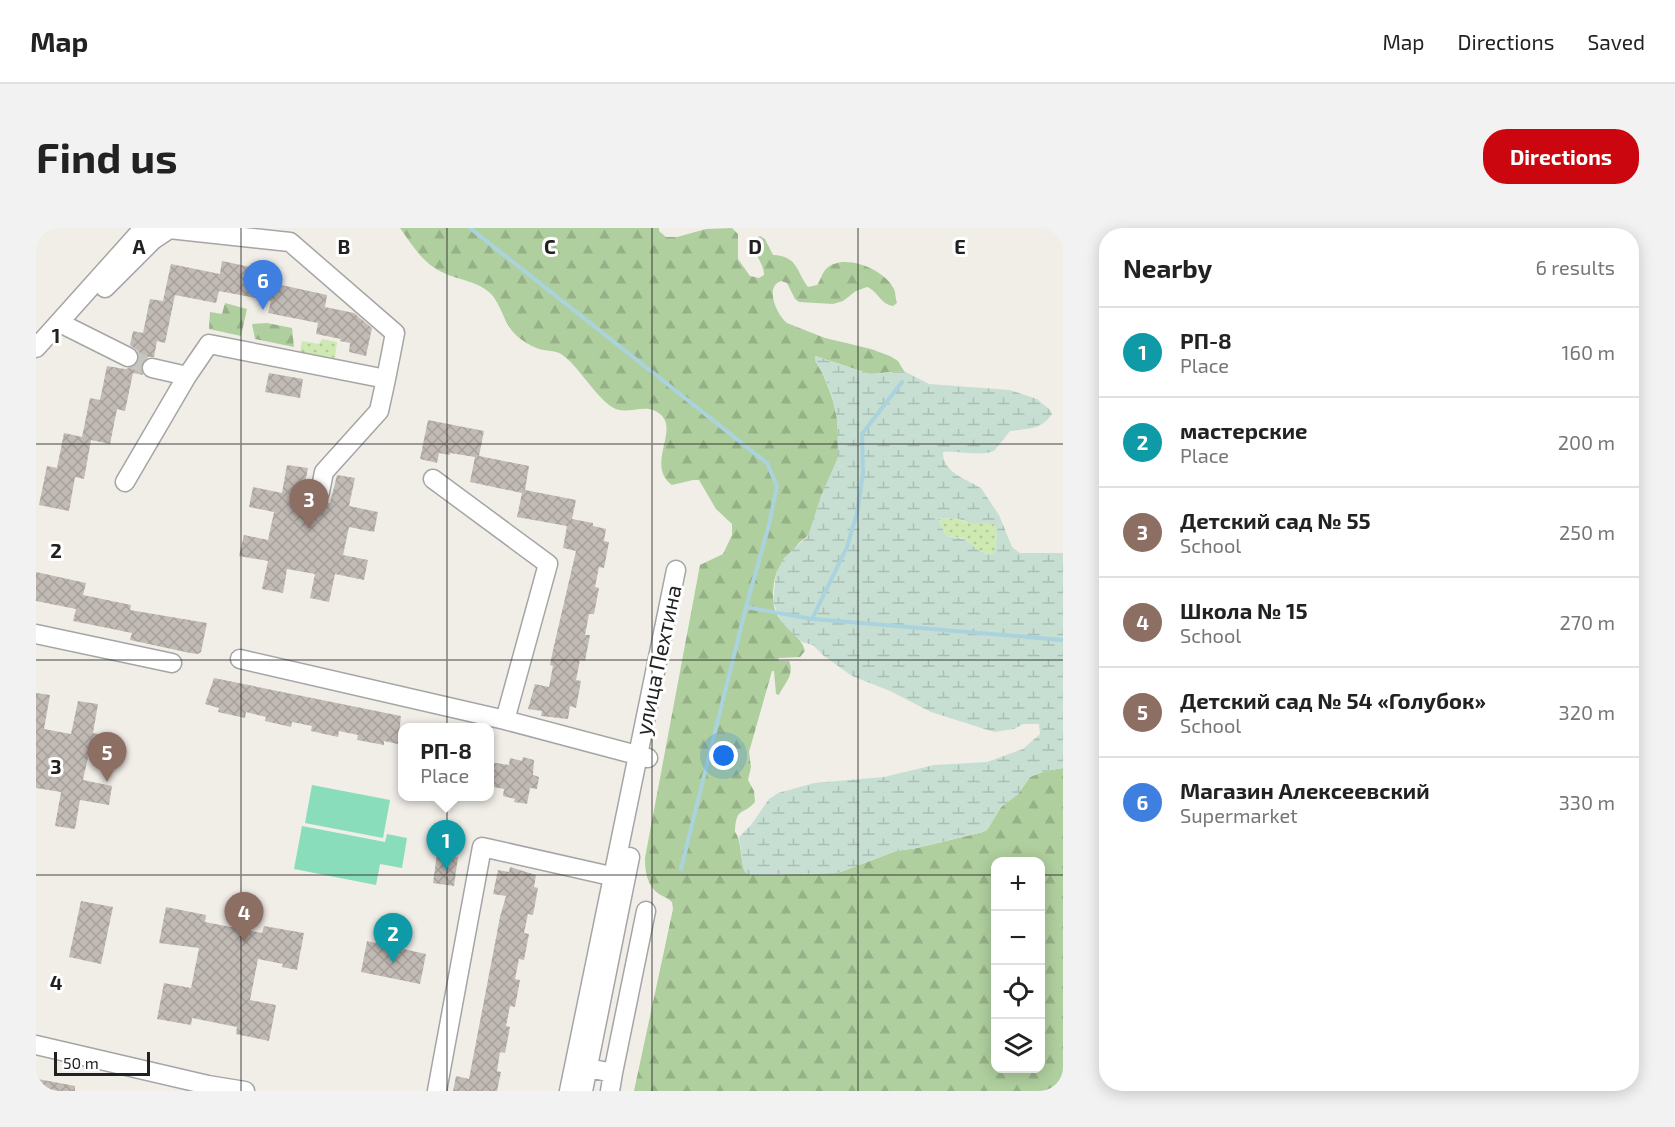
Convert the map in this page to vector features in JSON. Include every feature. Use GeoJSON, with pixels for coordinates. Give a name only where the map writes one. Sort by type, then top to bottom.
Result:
{"type":"FeatureCollection","features":[{"type":"Feature","properties":{"kind":"street"},"geometry":{"type":"LineString","coordinates":[[36,360],[66,326],[153,240],[176,229]]}},
{"type":"Feature","properties":{"kind":"street"},"geometry":{"type":"LineString","coordinates":[[36,348],[140,232],[176,229],[290,242],[395,333],[379,411],[324,472],[320,492]]}},
{"type":"Feature","properties":{"kind":"street"},"geometry":{"type":"LineString","coordinates":[[66,326],[128,357]]}},
{"type":"Feature","properties":{"kind":"street"},"geometry":{"type":"LineString","coordinates":[[125,482],[187,376],[209,344],[386,380]]}},
{"type":"Feature","properties":{"kind":"street"},"geometry":{"type":"LineString","coordinates":[[152,369],[187,376]]}},
{"type":"Feature","properties":{"kind":"street"},"geometry":{"type":"LineString","coordinates":[[433,479],[548,564],[505,720]]}},
{"type":"Feature","properties":{"kind":"street","name":"улица Пехтина"},"geometry":{"type":"LineString","coordinates":[[569,1091],[619,878],[644,757],[676,570],[644,757]]}},
{"type":"Feature","properties":{"kind":"street"},"geometry":{"type":"LineString","coordinates":[[36,634],[172,663]]}},
{"type":"Feature","properties":{"kind":"street"},"geometry":{"type":"LineString","coordinates":[[240,659],[505,720],[644,757]]}},
{"type":"Feature","properties":{"kind":"street"},"geometry":{"type":"LineString","coordinates":[[437,1091],[482,847],[619,878]]}},
{"type":"Feature","properties":{"kind":"street","name":"улица Пехтина"},"geometry":{"type":"LineString","coordinates":[[584,1091],[619,878]]}},
{"type":"Feature","properties":{"kind":"street"},"geometry":{"type":"LineString","coordinates":[[610,1091],[646,911]]}},
{"type":"Feature","properties":{"kind":"street"},"geometry":{"type":"LineString","coordinates":[[36,1045],[208,1088],[245,1091]]}},
{"type":"Feature","properties":{"kind":"street"},"geometry":{"type":"LineString","coordinates":[[588,1068],[614,1073]]}},
{"type":"Feature","properties":{"kind":"green space"},"geometry":{"type":"Polygon","coordinates":[[[400,228],[659,228],[659,231],[666,237],[677,237],[706,229],[732,228],[738,234],[738,259],[750,276],[759,278],[764,275],[755,248],[756,238],[760,236],[765,239],[773,255],[792,261],[808,287],[817,285],[827,268],[844,262],[864,265],[882,275],[889,282],[894,289],[897,303],[893,306],[885,303],[867,287],[833,304],[799,302],[787,283],[781,281],[773,289],[776,308],[787,323],[825,338],[890,356],[898,361],[904,371],[870,374],[815,356],[838,418],[840,444],[838,457],[809,534],[799,543],[776,573],[773,589],[774,608],[778,616],[803,644],[805,651],[800,657],[778,659],[789,661],[791,671],[779,695],[776,694],[774,671],[772,671],[749,752],[751,767],[748,780],[754,791],[755,802],[741,812],[737,818],[735,832],[739,840],[745,872],[765,875],[838,873],[896,851],[983,832],[987,830],[1001,807],[1018,794],[1030,777],[1045,771],[1063,768],[1063,1091],[634,1091],[673,909],[672,902],[655,891],[649,883],[645,858],[700,565],[723,554],[732,535],[732,524],[716,509],[699,480],[672,485],[665,477],[662,458],[667,429],[660,414],[648,409],[618,410],[612,407],[561,354],[536,348],[516,335],[496,301],[485,289],[437,269],[419,254],[400,228]]]}},
{"type":"Feature","properties":{"kind":"green space"},"geometry":{"type":"Polygon","coordinates":[[[225,303],[247,309],[241,336],[209,329],[210,312],[222,314],[225,303]]]}},
{"type":"Feature","properties":{"kind":"green space"},"geometry":{"type":"Polygon","coordinates":[[[267,323],[292,328],[294,347],[255,339],[252,324],[267,323]]]}},
{"type":"Feature","properties":{"kind":"green space"},"geometry":{"type":"Polygon","coordinates":[[[322,339],[337,342],[335,358],[300,352],[302,341],[319,344],[322,339]]]}},
{"type":"Feature","properties":{"kind":"green space"},"geometry":{"type":"Polygon","coordinates":[[[815,356],[870,374],[904,371],[929,384],[1010,390],[1037,399],[1050,410],[1052,414],[1038,426],[1010,431],[994,451],[988,453],[943,452],[946,465],[951,470],[981,488],[999,515],[1012,547],[1020,553],[1063,553],[1063,768],[1045,771],[1030,777],[1018,794],[1001,807],[987,830],[983,832],[896,851],[838,873],[749,875],[743,867],[739,837],[751,825],[769,799],[778,793],[814,783],[884,777],[934,765],[987,762],[1023,749],[1040,734],[1039,724],[1023,724],[1014,729],[994,732],[931,712],[890,691],[852,676],[813,645],[802,642],[781,621],[773,602],[776,573],[784,558],[808,536],[821,496],[838,457],[837,420],[832,397],[815,361],[815,356]],[[956,518],[938,519],[946,536],[965,539],[976,549],[985,553],[995,552],[997,534],[994,524],[970,523],[956,518]]]}},
{"type":"Feature","properties":{"kind":"green space"},"geometry":{"type":"Polygon","coordinates":[[[956,518],[965,522],[994,524],[997,534],[995,552],[990,554],[974,549],[963,538],[946,536],[938,519],[956,518]]]}},
{"type":"Feature","properties":{"kind":"green space"},"geometry":{"type":"Polygon","coordinates":[[[312,785],[390,800],[383,838],[305,823],[312,785]]]}},
{"type":"Feature","properties":{"kind":"green space"},"geometry":{"type":"Polygon","coordinates":[[[302,826],[385,842],[387,834],[407,838],[402,868],[380,864],[376,885],[294,869],[302,826]]]}},
{"type":"Feature","properties":{"kind":"building"},"geometry":{"type":"Polygon","coordinates":[[[222,261],[279,273],[277,284],[327,295],[325,307],[354,313],[372,328],[366,356],[349,352],[350,343],[340,341],[341,339],[316,334],[318,323],[268,313],[271,301],[219,291],[216,303],[175,295],[165,343],[157,341],[154,357],[148,357],[143,361],[141,366],[143,375],[133,373],[125,411],[117,409],[110,444],[91,440],[84,479],[75,477],[69,511],[39,505],[47,466],[57,468],[64,433],[82,437],[90,398],[100,400],[107,366],[125,369],[134,367],[138,363],[138,351],[130,345],[133,331],[143,333],[150,299],[163,301],[171,264],[220,274],[222,261]]]}},
{"type":"Feature","properties":{"kind":"building"},"geometry":{"type":"Polygon","coordinates":[[[269,373],[303,379],[300,398],[265,392],[269,373]]]}},
{"type":"Feature","properties":{"kind":"building"},"geometry":{"type":"Polygon","coordinates":[[[428,420],[484,431],[479,456],[529,466],[525,490],[576,500],[572,519],[593,523],[593,526],[606,529],[604,541],[609,542],[604,568],[599,567],[595,587],[599,588],[594,614],[589,614],[585,635],[590,635],[585,661],[580,660],[576,680],[581,681],[576,708],[570,706],[568,719],[541,716],[542,711],[528,709],[535,684],[549,687],[553,666],[550,665],[576,551],[563,548],[567,526],[517,517],[522,493],[470,482],[475,457],[439,453],[437,463],[420,459],[428,420]]]}},
{"type":"Feature","properties":{"kind":"building"},"geometry":{"type":"Polygon","coordinates":[[[287,465],[308,468],[302,497],[317,503],[330,503],[337,475],[355,478],[349,506],[378,512],[374,532],[349,527],[343,555],[368,560],[364,580],[335,574],[329,602],[310,598],[315,574],[287,569],[283,593],[262,589],[268,561],[239,556],[244,535],[268,540],[274,512],[249,507],[253,487],[282,493],[287,465]]]}},
{"type":"Feature","properties":{"kind":"building"},"geometry":{"type":"Polygon","coordinates":[[[36,572],[86,583],[83,595],[131,605],[130,610],[207,623],[201,652],[190,653],[130,640],[132,633],[73,621],[76,609],[36,601],[36,572]]]}},
{"type":"Feature","properties":{"kind":"building"},"geometry":{"type":"Polygon","coordinates":[[[214,678],[401,716],[400,723],[398,723],[398,744],[384,741],[384,745],[357,740],[358,735],[339,731],[338,737],[311,731],[312,726],[292,722],[291,727],[265,721],[266,717],[246,712],[245,718],[218,712],[219,708],[205,704],[214,678]]]}},
{"type":"Feature","properties":{"kind":"building"},"geometry":{"type":"Polygon","coordinates":[[[36,693],[50,695],[44,729],[71,734],[78,701],[98,704],[93,733],[121,738],[117,758],[89,753],[83,780],[112,786],[109,805],[80,800],[75,829],[55,826],[61,792],[36,788],[36,693]]]}},
{"type":"Feature","properties":{"kind":"building"},"geometry":{"type":"Polygon","coordinates":[[[523,757],[534,760],[533,775],[539,777],[537,789],[530,788],[527,804],[514,802],[515,799],[503,796],[504,789],[494,787],[494,763],[509,765],[510,758],[522,761],[523,757]]]}},
{"type":"Feature","properties":{"kind":"building"},"geometry":{"type":"Polygon","coordinates":[[[437,854],[458,857],[454,886],[433,883],[437,854]]]}},
{"type":"Feature","properties":{"kind":"building"},"geometry":{"type":"Polygon","coordinates":[[[510,867],[536,875],[534,887],[538,888],[533,915],[528,914],[524,933],[529,934],[524,960],[519,959],[515,979],[520,980],[515,1007],[510,1006],[506,1026],[510,1027],[505,1053],[500,1052],[497,1071],[501,1072],[497,1091],[453,1091],[456,1076],[469,1079],[506,896],[493,894],[498,870],[509,872],[510,867]]]}},
{"type":"Feature","properties":{"kind":"building"},"geometry":{"type":"Polygon","coordinates":[[[81,901],[113,907],[101,964],[69,957],[81,901]]]}},
{"type":"Feature","properties":{"kind":"building"},"geometry":{"type":"Polygon","coordinates":[[[166,907],[206,915],[205,922],[262,933],[264,926],[304,933],[297,970],[282,967],[283,964],[258,959],[250,1000],[276,1005],[269,1041],[236,1034],[237,1027],[192,1018],[191,1025],[157,1019],[164,983],[191,988],[199,948],[159,943],[166,907]]]}},
{"type":"Feature","properties":{"kind":"building"},"geometry":{"type":"Polygon","coordinates":[[[367,941],[426,954],[420,984],[361,972],[367,941]]]}},
{"type":"Feature","properties":{"kind":"building"},"geometry":{"type":"Polygon","coordinates":[[[38,1079],[75,1086],[75,1091],[36,1091],[38,1079]]]}},
{"type":"Feature","properties":{"kind":"waterway"},"geometry":{"type":"LineString","coordinates":[[470,228],[767,463],[777,486],[681,869]]}},
{"type":"Feature","properties":{"kind":"waterway"},"geometry":{"type":"LineString","coordinates":[[746,607],[812,619],[847,547],[857,513],[863,473],[862,434],[902,382]]}},
{"type":"Feature","properties":{"kind":"waterway"},"geometry":{"type":"LineString","coordinates":[[813,619],[1063,640]]}},
{"type":"Feature","properties":{"kind":"tunnel"},"geometry":{"type":"LineString","coordinates":[[128,357],[152,368]]}},
{"type":"Feature","properties":{"kind":"place","name":"Магазин Алексеевский"},"geometry":{"type":"Point","coordinates":[263,310]}},
{"type":"Feature","properties":{"kind":"place","name":"Детский сад № 55"},"geometry":{"type":"Point","coordinates":[309,529]}},
{"type":"Feature","properties":{"kind":"place","name":"Детский сад № 54 «Голубок»"},"geometry":{"type":"Point","coordinates":[107,782]}},
{"type":"Feature","properties":{"kind":"place","name":"РП-8"},"geometry":{"type":"Point","coordinates":[446,870]}},
{"type":"Feature","properties":{"kind":"place","name":"Школа № 15"},"geometry":{"type":"Point","coordinates":[244,942]}},
{"type":"Feature","properties":{"kind":"place","name":"мастерские"},"geometry":{"type":"Point","coordinates":[393,963]}}]}
